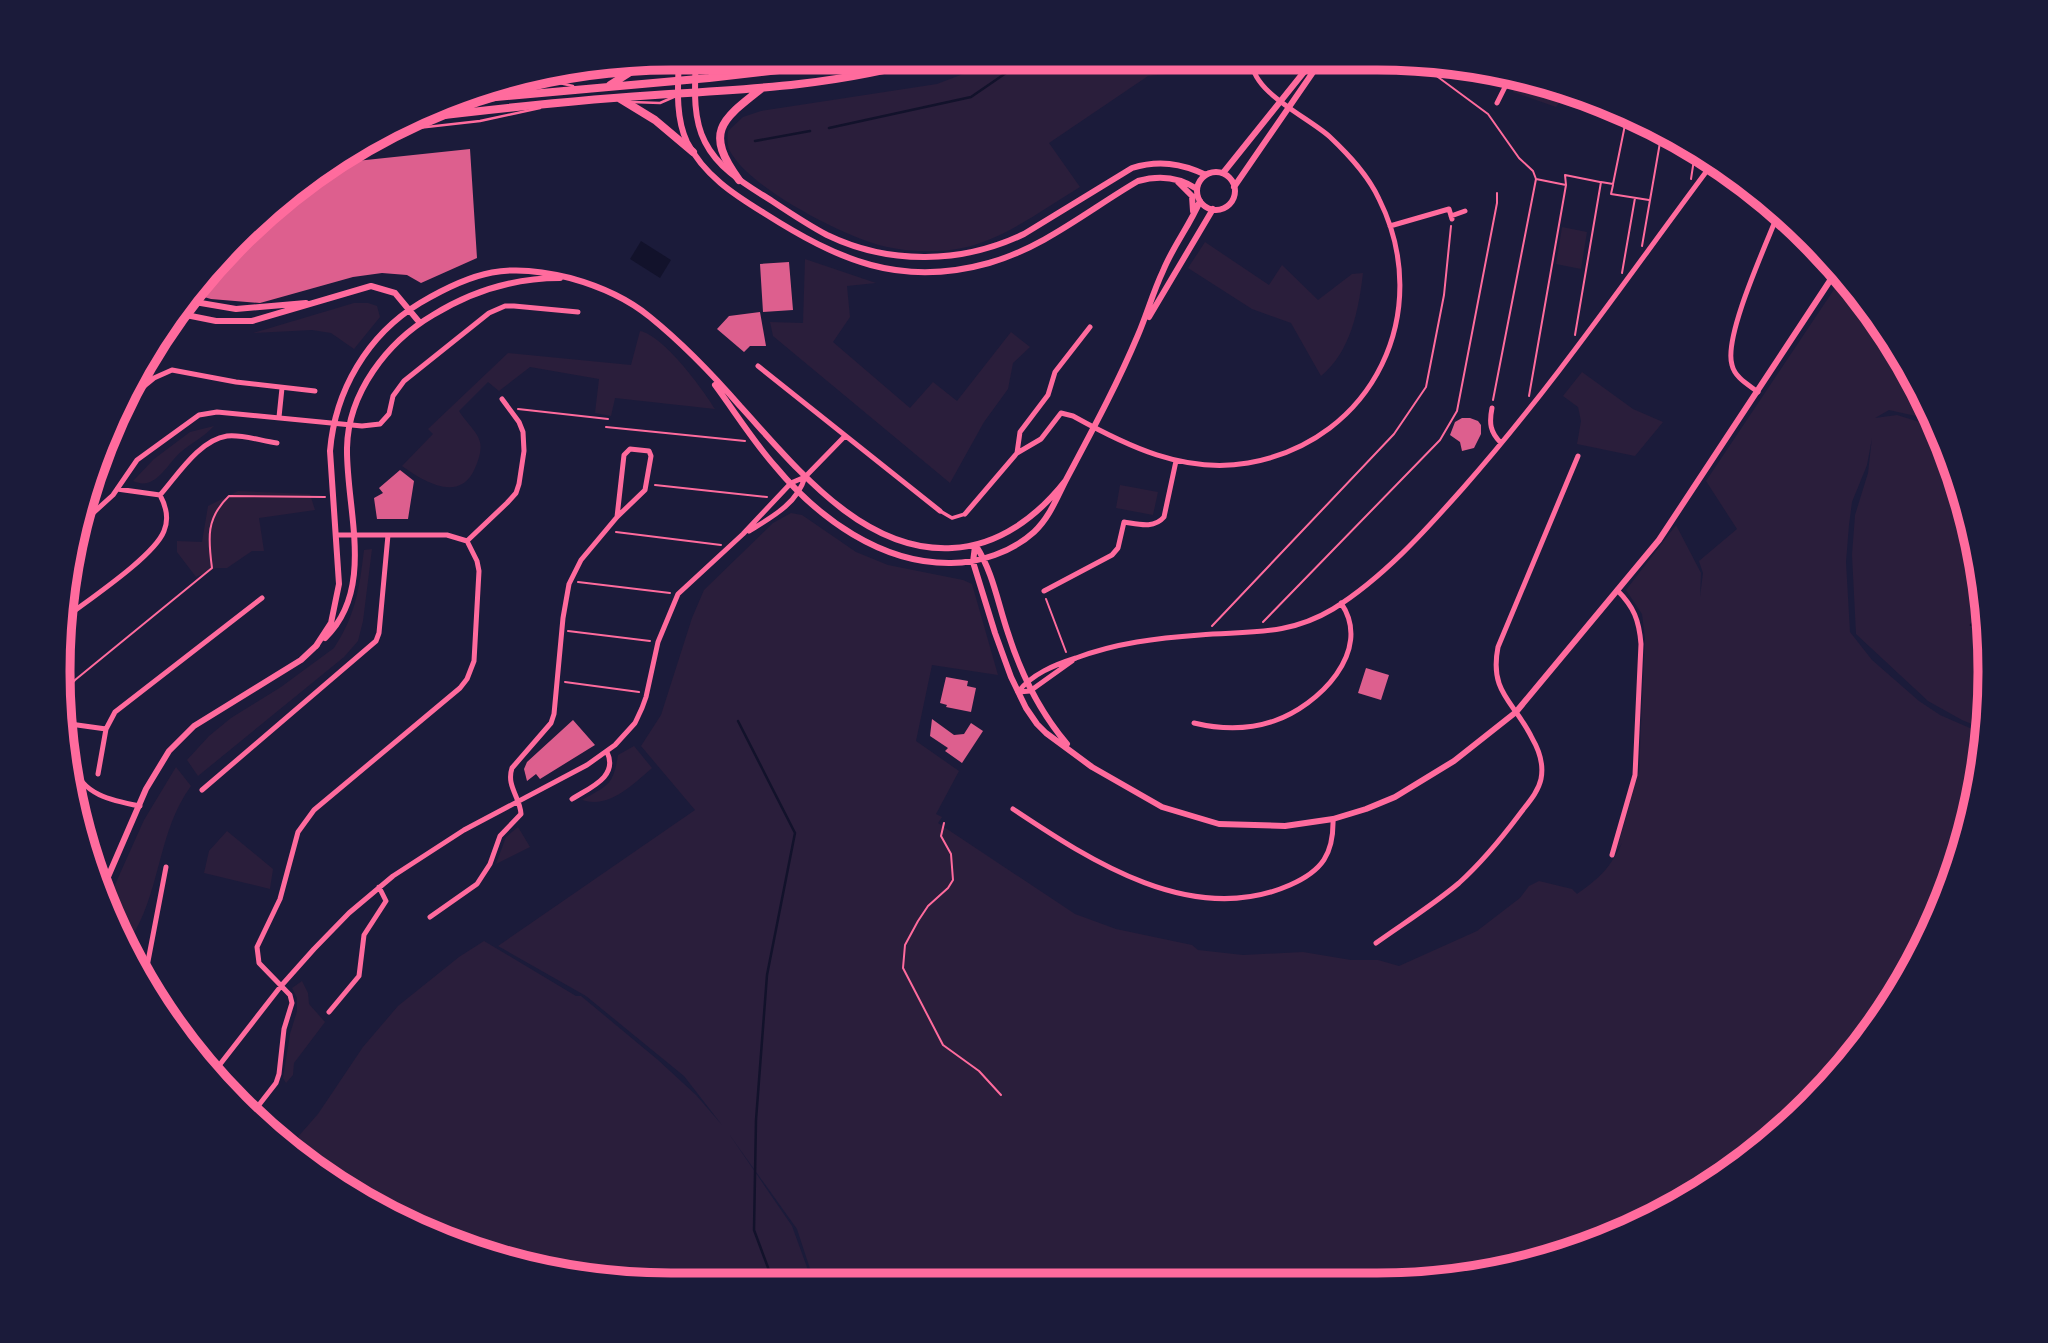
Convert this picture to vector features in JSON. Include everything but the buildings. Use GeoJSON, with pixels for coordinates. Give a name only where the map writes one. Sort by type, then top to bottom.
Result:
{"type":"FeatureCollection","features":[{"type":"Feature","properties":{"kind":"main road"},"geometry":{"type":"LineString","coordinates":[[742,70],[749,74]]}},
{"type":"Feature","properties":{"kind":"main road"},"geometry":{"type":"LineString","coordinates":[[493,97],[783,70]]}},
{"type":"Feature","properties":{"kind":"main road"},"geometry":{"type":"LineString","coordinates":[[441,116],[619,98],[762,88],[858,77],[886,70]]}},
{"type":"Feature","properties":{"kind":"main road"},"geometry":{"type":"LineString","coordinates":[[604,88],[631,71]]}},
{"type":"Feature","properties":{"kind":"main road"},"geometry":{"type":"LineString","coordinates":[[739,180],[721,152],[719,135],[730,116],[762,88]]}},
{"type":"Feature","properties":{"kind":"main road"},"geometry":{"type":"LineString","coordinates":[[619,98],[655,120],[693,152]]}},
{"type":"Feature","properties":{"kind":"street"},"geometry":{"type":"LineString","coordinates":[[679,70],[681,124],[693,152],[705,168],[730,192],[805,239],[858,262],[908,271],[961,269],[1011,256],[1030,247],[1138,181],[1171,178],[1198,189]]}},
{"type":"Feature","properties":{"kind":"street"},"geometry":{"type":"LineString","coordinates":[[695,70],[698,122],[703,139],[716,159],[739,180],[813,227],[848,243],[892,255],[940,257],[984,249],[1013,239],[1132,167],[1146,163],[1172,163],[1206,175]]}},
{"type":"Feature","properties":{"kind":"street"},"geometry":{"type":"LineString","coordinates":[[758,366],[844,437],[952,518],[965,514],[1017,453],[1041,439],[1061,413],[1073,415],[1136,449],[1175,461],[1200,464],[1236,465],[1271,458],[1320,434],[1354,406],[1378,372],[1394,335],[1401,280],[1390,226],[1378,197],[1362,171],[1327,134],[1280,101],[1253,70]]}},
{"type":"Feature","properties":{"kind":"street"},"geometry":{"type":"LineString","coordinates":[[1223,173],[1305,70]]}},
{"type":"Feature","properties":{"kind":"street"},"geometry":{"type":"LineString","coordinates":[[1200,201],[1213,209],[1223,208],[1231,202],[1234,187],[1315,70]]}},
{"type":"Feature","properties":{"kind":"street"},"geometry":{"type":"LineString","coordinates":[[1497,103],[1506,84]]}},
{"type":"Feature","properties":{"kind":"street"},"geometry":{"type":"LineString","coordinates":[[1018,692],[1026,682],[1069,660],[1131,642],[1204,634],[1253,633],[1299,625],[1341,603],[1411,544],[1501,443],[1572,353],[1708,169]]}},
{"type":"Feature","properties":{"kind":"street"},"geometry":{"type":"LineString","coordinates":[[702,366],[775,466],[845,529],[888,552],[925,562],[974,562],[984,559],[1034,532],[1056,503],[1095,428],[1137,337],[1168,259],[1193,217],[1200,201],[1200,181],[1206,175],[1223,173],[1229,177],[1234,187]]}},
{"type":"Feature","properties":{"kind":"street"},"geometry":{"type":"LineString","coordinates":[[1171,178],[1191,193],[1194,201],[1193,217]]}},
{"type":"Feature","properties":{"kind":"street"},"geometry":{"type":"LineString","coordinates":[[1137,337],[1213,209]]}},
{"type":"Feature","properties":{"kind":"street"},"geometry":{"type":"LineString","coordinates":[[1390,226],[1448,209],[1451,218],[1465,211]]}},
{"type":"Feature","properties":{"kind":"street"},"geometry":{"type":"LineString","coordinates":[[1758,392],[1735,373],[1731,355],[1737,322],[1775,221]]}},
{"type":"Feature","properties":{"kind":"street"},"geometry":{"type":"LineString","coordinates":[[316,646],[331,623],[339,584],[338,535],[330,451],[341,394],[365,355],[393,324],[411,309],[460,282],[500,269],[545,271],[582,281],[618,295],[650,316],[702,366],[827,498],[853,516],[894,538],[936,548],[975,546],[1022,523],[1051,498],[1066,480]]}},
{"type":"Feature","properties":{"kind":"street"},"geometry":{"type":"LineString","coordinates":[[107,879],[158,768],[181,738],[194,726],[301,660],[334,629],[349,597],[354,535],[347,451],[350,425],[356,401],[378,365],[420,323],[467,298],[506,284],[545,278],[582,281]]}},
{"type":"Feature","properties":{"kind":"street"},"geometry":{"type":"LineString","coordinates":[[975,546],[974,562],[1003,658],[1018,692],[1037,724],[1115,781],[1162,807],[1219,824],[1285,826],[1333,819],[1366,809],[1395,797],[1454,761],[1516,712],[1659,540],[1831,278]]}},
{"type":"Feature","properties":{"kind":"street"},"geometry":{"type":"LineString","coordinates":[[187,315],[233,323],[270,317],[371,286],[395,293],[420,323]]}},
{"type":"Feature","properties":{"kind":"street"},"geometry":{"type":"LineString","coordinates":[[196,302],[236,309],[328,300]]}},
{"type":"Feature","properties":{"kind":"street"},"geometry":{"type":"LineString","coordinates":[[90,516],[103,506],[137,460],[199,415],[217,412],[372,426],[386,420],[393,396],[404,381],[478,320],[497,309],[528,306],[578,312]]}},
{"type":"Feature","properties":{"kind":"street"},"geometry":{"type":"LineString","coordinates":[[1017,453],[1020,432],[1048,395],[1055,372],[1090,327]]}},
{"type":"Feature","properties":{"kind":"street"},"geometry":{"type":"LineString","coordinates":[[141,388],[154,378],[172,370],[316,391]]}},
{"type":"Feature","properties":{"kind":"street"},"geometry":{"type":"LineString","coordinates":[[279,417],[282,388]]}},
{"type":"Feature","properties":{"kind":"street"},"geometry":{"type":"LineString","coordinates":[[467,541],[516,494],[519,484],[524,441],[519,422],[502,398]]}},
{"type":"Feature","properties":{"kind":"street"},"geometry":{"type":"LineString","coordinates":[[1492,408],[1491,429],[1501,443]]}},
{"type":"Feature","properties":{"kind":"street"},"geometry":{"type":"LineString","coordinates":[[160,495],[205,446],[216,440],[236,437],[277,443]]}},
{"type":"Feature","properties":{"kind":"street"},"geometry":{"type":"LineString","coordinates":[[743,534],[775,498],[791,483],[805,477],[844,437]]}},
{"type":"Feature","properties":{"kind":"street"},"geometry":{"type":"LineString","coordinates":[[430,916],[472,889],[484,875],[500,836],[522,814],[511,785],[512,768],[551,723],[554,715],[570,581],[582,560],[617,517],[645,490],[651,456],[649,451],[630,449],[624,455],[617,517]]}},
{"type":"Feature","properties":{"kind":"street"},"geometry":{"type":"LineString","coordinates":[[1376,943],[1460,882],[1496,845],[1534,795],[1541,781],[1541,757],[1532,737],[1499,688],[1495,668],[1498,647],[1578,456]]}},
{"type":"Feature","properties":{"kind":"street"},"geometry":{"type":"LineString","coordinates":[[1044,591],[1112,555],[1118,548],[1125,522],[1149,525],[1159,523],[1164,517],[1175,461]]}},
{"type":"Feature","properties":{"kind":"street"},"geometry":{"type":"LineString","coordinates":[[218,1067],[281,986],[332,929],[379,887],[442,843],[607,752],[635,723],[647,693],[658,642],[678,594],[729,545],[775,514],[801,492],[805,477]]}},
{"type":"Feature","properties":{"kind":"street"},"geometry":{"type":"LineString","coordinates":[[117,489],[160,495]]}},
{"type":"Feature","properties":{"kind":"street"},"geometry":{"type":"LineString","coordinates":[[73,612],[147,554],[157,543],[164,532],[166,518],[166,506],[160,495]]}},
{"type":"Feature","properties":{"kind":"street"},"geometry":{"type":"LineString","coordinates":[[257,1107],[276,1083],[282,1064],[285,1029],[292,1003],[290,995],[260,963],[257,947],[280,899],[293,846],[305,820],[460,688],[472,669],[480,583],[477,561],[467,541],[447,535],[338,535]]}},
{"type":"Feature","properties":{"kind":"street"},"geometry":{"type":"LineString","coordinates":[[202,790],[370,647],[379,633],[388,535]]}},
{"type":"Feature","properties":{"kind":"street"},"geometry":{"type":"LineString","coordinates":[[975,546],[984,559],[1008,635],[1030,691],[1072,751]]}},
{"type":"Feature","properties":{"kind":"street"},"geometry":{"type":"LineString","coordinates":[[1612,855],[1635,775],[1641,644],[1640,624],[1635,611],[1617,590]]}},
{"type":"Feature","properties":{"kind":"street"},"geometry":{"type":"LineString","coordinates":[[98,774],[106,729],[115,712],[262,598]]}},
{"type":"Feature","properties":{"kind":"street"},"geometry":{"type":"LineString","coordinates":[[1194,723],[1223,728],[1257,725],[1273,721],[1308,704],[1324,691],[1335,677],[1349,648],[1352,628],[1341,603]]}},
{"type":"Feature","properties":{"kind":"street"},"geometry":{"type":"LineString","coordinates":[[1018,692],[1030,691],[1081,656]]}},
{"type":"Feature","properties":{"kind":"street"},"geometry":{"type":"LineString","coordinates":[[72,724],[106,729]]}},
{"type":"Feature","properties":{"kind":"street"},"geometry":{"type":"LineString","coordinates":[[572,799],[599,783],[606,775],[610,765],[607,752]]}},
{"type":"Feature","properties":{"kind":"street"},"geometry":{"type":"LineString","coordinates":[[80,776],[86,787],[95,794],[109,800],[139,806]]}},
{"type":"Feature","properties":{"kind":"street"},"geometry":{"type":"LineString","coordinates":[[1013,809],[1085,855],[1143,882],[1169,891],[1219,899],[1256,896],[1281,889],[1314,872],[1329,850],[1333,837],[1333,819]]}},
{"type":"Feature","properties":{"kind":"street"},"geometry":{"type":"LineString","coordinates":[[147,965],[166,867]]}},
{"type":"Feature","properties":{"kind":"street"},"geometry":{"type":"LineString","coordinates":[[328,1012],[359,976],[364,935],[386,901],[379,887]]}},
{"type":"Feature","properties":{"kind":"lane"},"geometry":{"type":"LineString","coordinates":[[554,82],[583,89]]}},
{"type":"Feature","properties":{"kind":"lane"},"geometry":{"type":"LineString","coordinates":[[413,129],[480,121],[554,105]]}},
{"type":"Feature","properties":{"kind":"path"},"geometry":{"type":"LineString","coordinates":[[1432,73],[1488,114],[1519,158],[1533,171],[1536,179],[1492,408]]}},
{"type":"Feature","properties":{"kind":"path"},"geometry":{"type":"LineString","coordinates":[[1625,124],[1611,194],[1650,201]]}},
{"type":"Feature","properties":{"kind":"path"},"geometry":{"type":"LineString","coordinates":[[1640,260],[1660,142]]}},
{"type":"Feature","properties":{"kind":"path"},"geometry":{"type":"LineString","coordinates":[[1689,194],[1694,161]]}},
{"type":"Feature","properties":{"kind":"path"},"geometry":{"type":"LineString","coordinates":[[1525,414],[1566,185],[1564,175],[1613,184]]}},
{"type":"Feature","properties":{"kind":"path"},"geometry":{"type":"LineString","coordinates":[[1536,179],[1566,185]]}},
{"type":"Feature","properties":{"kind":"path"},"geometry":{"type":"LineString","coordinates":[[1572,353],[1601,182]]}},
{"type":"Feature","properties":{"kind":"path"},"geometry":{"type":"LineString","coordinates":[[1253,633],[1440,440],[1457,411],[1497,193]]}},
{"type":"Feature","properties":{"kind":"path"},"geometry":{"type":"LineString","coordinates":[[1619,288],[1635,198]]}},
{"type":"Feature","properties":{"kind":"path"},"geometry":{"type":"LineString","coordinates":[[1204,634],[1394,434],[1426,387],[1444,295],[1451,218]]}},
{"type":"Feature","properties":{"kind":"path"},"geometry":{"type":"LineString","coordinates":[[507,407],[608,419]]}},
{"type":"Feature","properties":{"kind":"path"},"geometry":{"type":"LineString","coordinates":[[606,427],[757,443]]}},
{"type":"Feature","properties":{"kind":"path"},"geometry":{"type":"LineString","coordinates":[[647,484],[775,498]]}},
{"type":"Feature","properties":{"kind":"path"},"geometry":{"type":"LineString","coordinates":[[70,685],[212,568],[209,549],[211,523],[220,505],[229,496],[335,497]]}},
{"type":"Feature","properties":{"kind":"path"},"geometry":{"type":"LineString","coordinates":[[606,531],[729,545]]}},
{"type":"Feature","properties":{"kind":"path"},"geometry":{"type":"LineString","coordinates":[[570,581],[678,594]]}},
{"type":"Feature","properties":{"kind":"path"},"geometry":{"type":"LineString","coordinates":[[1044,591],[1069,660]]}},
{"type":"Feature","properties":{"kind":"path"},"geometry":{"type":"LineString","coordinates":[[562,631],[658,642]]}},
{"type":"Feature","properties":{"kind":"path"},"geometry":{"type":"LineString","coordinates":[[558,681],[647,693]]}},
{"type":"Feature","properties":{"kind":"path"},"geometry":{"type":"LineString","coordinates":[[944,823],[941,836],[951,854],[953,880],[928,906],[918,921],[905,945],[903,968],[943,1045],[979,1071],[1001,1095]]}},
{"type":"Feature","properties":{"kind":"shaded area"},"geometry":{"type":"Polygon","coordinates":[[[974,70],[1171,70],[1167,74],[1148,76],[1049,143],[1080,187],[1008,231],[978,244],[953,250],[905,250],[849,234],[803,211],[761,184],[745,170],[729,147],[728,131],[743,117],[761,111],[937,84],[974,70]]]}},
{"type":"Feature","properties":{"kind":"shaded area"},"geometry":{"type":"Polygon","coordinates":[[[1516,87],[1562,99],[1556,107],[1513,92],[1516,87]]]}},
{"type":"Feature","properties":{"kind":"shaded area"},"geometry":{"type":"Polygon","coordinates":[[[1562,227],[1587,232],[1581,269],[1556,264],[1562,227]]]}},
{"type":"Feature","properties":{"kind":"shaded area"},"geometry":{"type":"Polygon","coordinates":[[[641,241],[671,260],[660,278],[630,259],[641,241]]]}},
{"type":"Feature","properties":{"kind":"shaded area"},"geometry":{"type":"Polygon","coordinates":[[[1205,242],[1269,285],[1282,265],[1318,300],[1352,274],[1363,273],[1352,329],[1340,355],[1321,376],[1291,323],[1252,309],[1188,268],[1205,242]]]}},
{"type":"Feature","properties":{"kind":"shaded area"},"geometry":{"type":"Polygon","coordinates":[[[805,259],[876,283],[847,286],[850,317],[833,342],[910,408],[933,382],[957,401],[1011,332],[1030,347],[1013,363],[1008,389],[984,422],[950,483],[773,336],[770,322],[803,323],[805,259]]]}},
{"type":"Feature","properties":{"kind":"shaded area"},"geometry":{"type":"Polygon","coordinates":[[[1837,285],[1877,337],[1921,417],[1889,410],[1875,418],[1897,415],[1924,424],[1946,478],[1958,516],[1973,593],[1977,632],[1977,711],[1976,726],[1928,701],[1856,634],[1852,555],[1855,515],[1868,473],[1872,438],[1867,465],[1852,502],[1849,525],[1846,562],[1850,632],[1872,660],[1919,701],[1940,715],[1975,730],[1958,827],[1932,902],[1916,938],[1877,1006],[1854,1038],[1802,1097],[1743,1149],[1711,1172],[1643,1211],[1570,1241],[1532,1253],[1458,1267],[1462,1263],[1455,1268],[1416,1272],[811,1273],[797,1229],[729,1134],[792,1226],[809,1273],[632,1272],[593,1268],[516,1253],[441,1227],[405,1211],[337,1172],[295,1140],[318,1114],[363,1047],[398,1006],[459,957],[484,941],[576,996],[581,996],[658,1060],[696,1095],[722,1125],[684,1076],[586,996],[498,946],[695,810],[641,746],[661,715],[692,618],[704,590],[773,523],[791,513],[802,515],[856,552],[888,565],[972,584],[998,675],[932,665],[916,741],[959,771],[936,814],[942,817],[938,823],[1075,914],[1116,929],[1192,945],[1198,950],[1243,955],[1303,952],[1351,960],[1378,960],[1399,966],[1477,931],[1520,898],[1529,886],[1539,881],[1572,889],[1577,894],[1604,872],[1613,859],[1622,843],[1616,852],[1639,771],[1645,638],[1642,614],[1626,590],[1676,525],[1701,573],[1700,597],[1703,573],[1699,561],[1737,529],[1706,481],[1837,285]]]}},
{"type":"Feature","properties":{"kind":"shaded area"},"geometry":{"type":"Polygon","coordinates":[[[354,303],[377,306],[380,317],[354,349],[331,333],[312,330],[253,333],[354,303]]]}},
{"type":"Feature","properties":{"kind":"shaded area"},"geometry":{"type":"Polygon","coordinates":[[[640,331],[650,335],[671,352],[715,409],[615,398],[611,416],[595,413],[599,379],[530,367],[499,391],[488,382],[459,411],[477,434],[480,445],[475,468],[468,479],[460,485],[441,486],[420,478],[402,466],[433,434],[428,429],[508,353],[631,365],[640,331]]]}},
{"type":"Feature","properties":{"kind":"shaded area"},"geometry":{"type":"Polygon","coordinates":[[[1582,372],[1633,409],[1663,422],[1635,456],[1577,444],[1581,421],[1578,407],[1563,396],[1582,372]]]}},
{"type":"Feature","properties":{"kind":"shaded area"},"geometry":{"type":"Polygon","coordinates":[[[214,426],[182,451],[155,480],[148,483],[133,481],[154,459],[190,432],[214,426]]]}},
{"type":"Feature","properties":{"kind":"shaded area"},"geometry":{"type":"Polygon","coordinates":[[[1120,485],[1158,492],[1153,515],[1116,508],[1120,485]]]}},
{"type":"Feature","properties":{"kind":"shaded area"},"geometry":{"type":"Polygon","coordinates":[[[238,491],[310,494],[315,510],[259,518],[264,551],[252,551],[227,568],[216,568],[196,577],[177,552],[177,541],[202,542],[208,506],[238,491]]]}},
{"type":"Feature","properties":{"kind":"shaded area"},"geometry":{"type":"Polygon","coordinates":[[[372,549],[358,641],[344,657],[198,776],[187,760],[209,736],[334,648],[355,601],[364,550],[372,549]]]}},
{"type":"Feature","properties":{"kind":"shaded area"},"geometry":{"type":"Polygon","coordinates":[[[634,746],[652,768],[629,788],[611,798],[592,802],[582,800],[608,784],[618,755],[634,746]]]}},
{"type":"Feature","properties":{"kind":"shaded area"},"geometry":{"type":"Polygon","coordinates":[[[176,767],[191,786],[171,823],[147,903],[131,937],[112,891],[144,820],[176,767]]]}},
{"type":"Feature","properties":{"kind":"shaded area"},"geometry":{"type":"Polygon","coordinates":[[[518,827],[530,847],[496,864],[506,837],[518,827]]]}},
{"type":"Feature","properties":{"kind":"shaded area"},"geometry":{"type":"Polygon","coordinates":[[[227,831],[273,869],[270,889],[204,873],[209,851],[227,831]]]}},
{"type":"Feature","properties":{"kind":"shaded area"},"geometry":{"type":"Polygon","coordinates":[[[302,981],[308,993],[309,1004],[325,1022],[294,1063],[293,1075],[286,1083],[283,1078],[290,1034],[297,1011],[297,998],[292,988],[302,981]]]}},
{"type":"Feature","properties":{"kind":"waterway"},"geometry":{"type":"LineString","coordinates":[[829,128],[971,97],[1010,70]]}},
{"type":"Feature","properties":{"kind":"waterway"},"geometry":{"type":"LineString","coordinates":[[755,141],[810,131]]}},
{"type":"Feature","properties":{"kind":"waterway"},"geometry":{"type":"LineString","coordinates":[[1971,625],[1976,620]]}},
{"type":"Feature","properties":{"kind":"waterway"},"geometry":{"type":"LineString","coordinates":[[738,721],[795,833],[767,975],[756,1120],[754,1230],[770,1273]]}}]}
